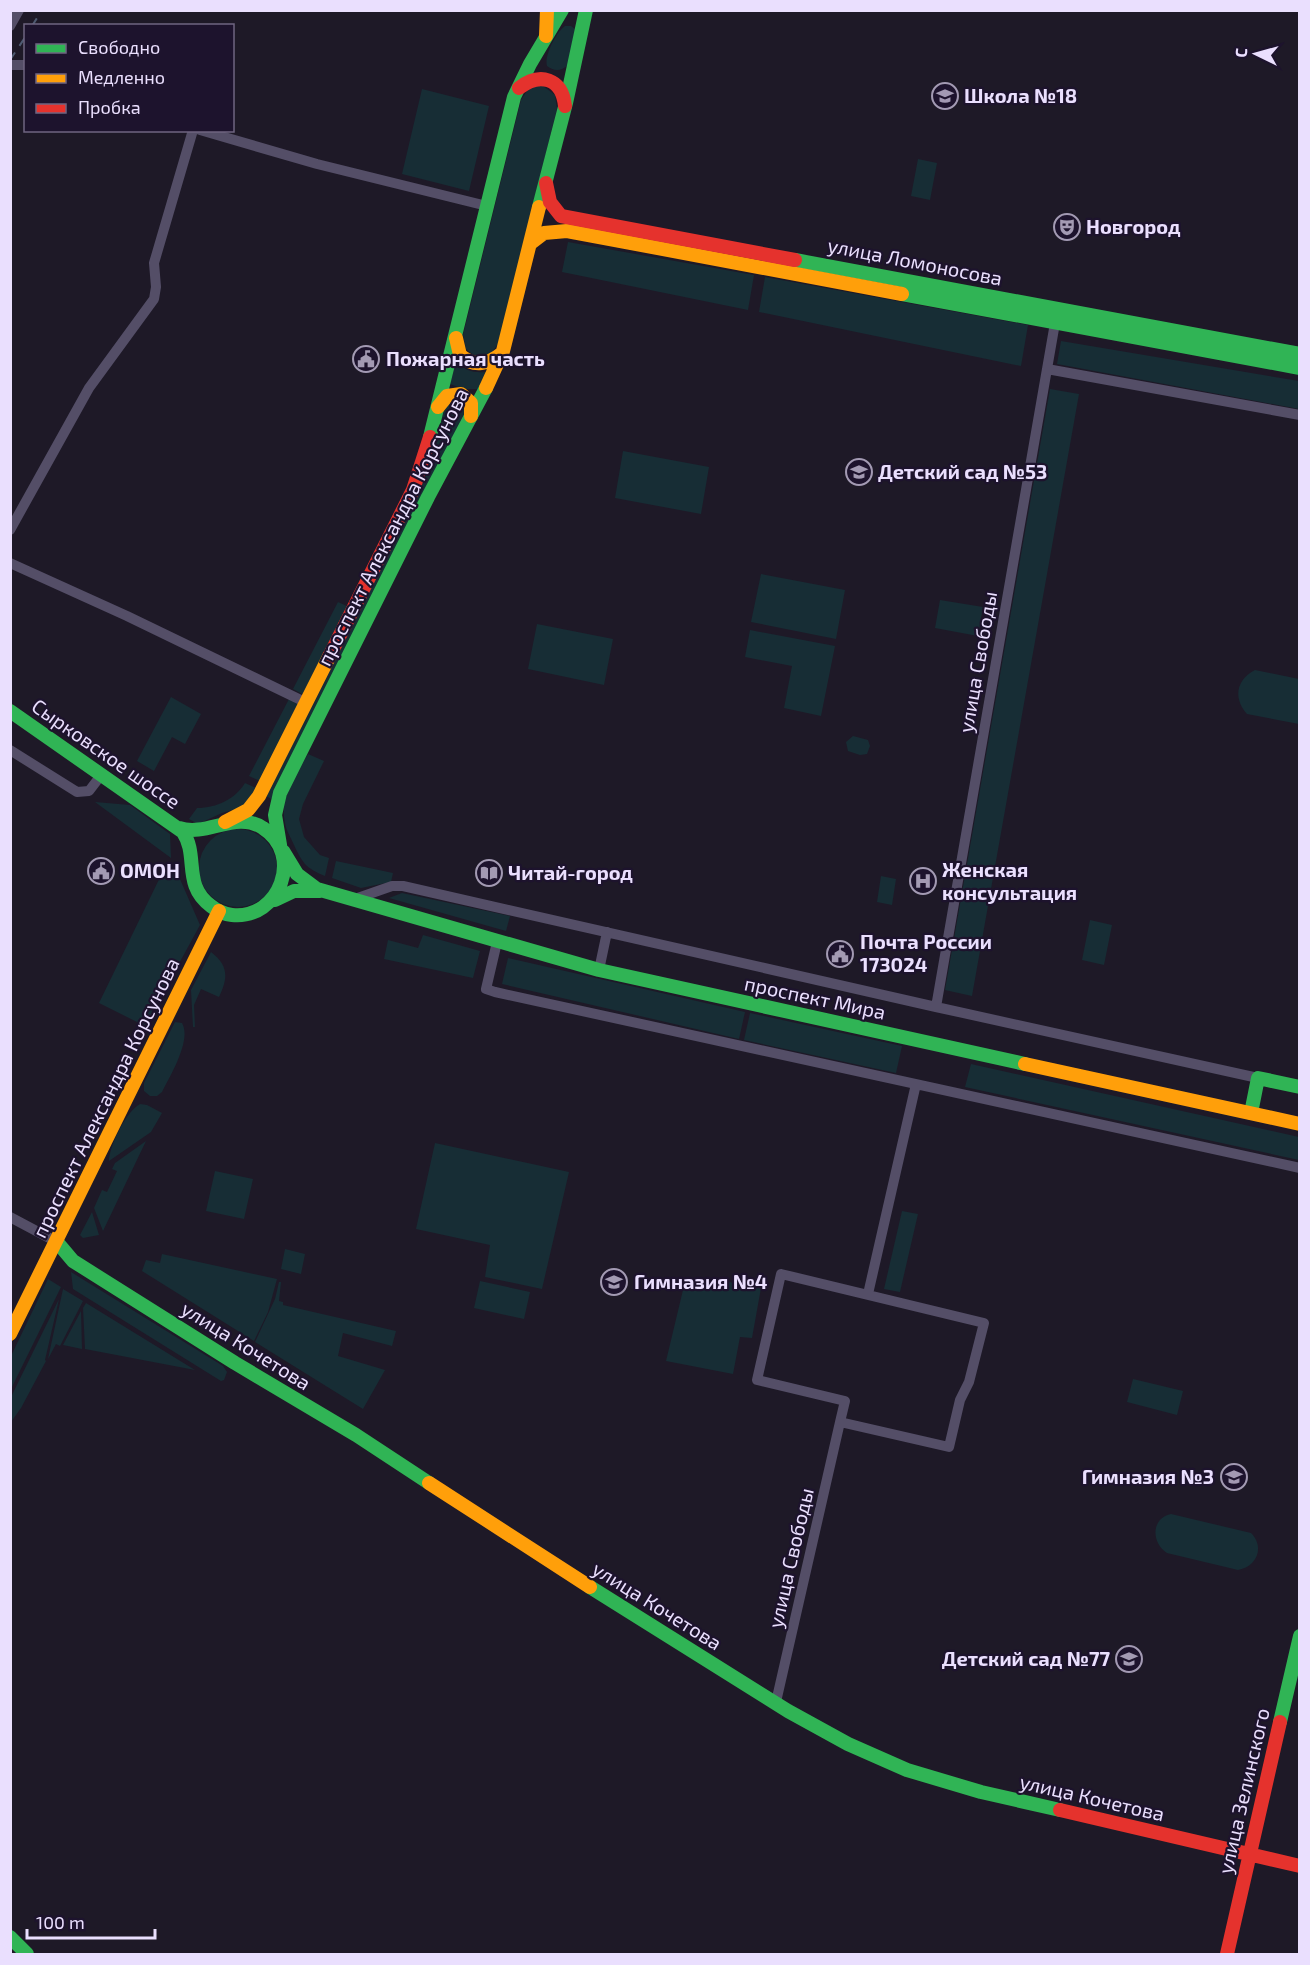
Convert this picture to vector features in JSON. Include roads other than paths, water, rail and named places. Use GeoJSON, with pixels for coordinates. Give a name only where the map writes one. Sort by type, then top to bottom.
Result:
{"type":"FeatureCollection","features":[{"type":"Feature","properties":{"kind":"main road"},"geometry":{"type":"LineString","coordinates":[[548,10],[546,36],[540,60],[545,72],[552,76],[560,76],[570,71],[575,65]]}},
{"type":"Feature","properties":{"kind":"main road","name":"проспект Александра Корсунова"},"geometry":{"type":"LineString","coordinates":[[220,824],[242,814],[253,805],[414,490],[427,449],[515,93],[562,10]]}},
{"type":"Feature","properties":{"kind":"main road","name":"проспект Александра Корсунова"},"geometry":{"type":"LineString","coordinates":[[282,848],[275,823],[275,808],[280,793],[503,351],[575,65],[586,10]]}},
{"type":"Feature","properties":{"kind":"main road"},"geometry":{"type":"LineString","coordinates":[[515,93],[525,82],[535,78],[545,79],[554,83],[561,91],[565,100],[564,110]]}},
{"type":"Feature","properties":{"kind":"main road"},"geometry":{"type":"LineString","coordinates":[[531,243],[544,233],[558,231],[554,224],[561,216],[550,202],[546,183]]}},
{"type":"Feature","properties":{"kind":"main road","name":"улица Ломоносова"},"geometry":{"type":"LineString","coordinates":[[561,216],[944,295],[1202,343],[1299,368]]}},
{"type":"Feature","properties":{"kind":"main road","name":"улица Ломоносова"},"geometry":{"type":"LineString","coordinates":[[558,231],[944,295],[1055,323],[1299,354]]}},
{"type":"Feature","properties":{"kind":"main road"},"geometry":{"type":"LineString","coordinates":[[456,334],[455,343],[459,353],[465,360],[474,364],[484,365],[494,361],[503,351]]}},
{"type":"Feature","properties":{"kind":"main road"},"geometry":{"type":"LineString","coordinates":[[436,412],[444,398],[455,393],[467,398],[473,410],[471,416]]}},
{"type":"Feature","properties":{"kind":"main road","name":"Сырковское шоссе"},"geometry":{"type":"LineString","coordinates":[[10,711],[179,828]]}},
{"type":"Feature","properties":{"kind":"main road"},"geometry":{"type":"LineString","coordinates":[[243,820],[269,831],[282,848],[286,868],[283,885],[279,892],[268,905],[260,910],[244,915],[219,911],[205,902],[195,888],[188,840],[179,828],[188,832],[197,832],[220,824],[243,820]]}},
{"type":"Feature","properties":{"kind":"main road"},"geometry":{"type":"LineString","coordinates":[[191,872],[196,845],[201,837],[220,824]]}},
{"type":"Feature","properties":{"kind":"main road","name":"проспект Мира"},"geometry":{"type":"LineString","coordinates":[[282,848],[297,874],[310,885],[326,892],[599,970],[1299,1124]]}},
{"type":"Feature","properties":{"kind":"main road","name":"проспект Мира"},"geometry":{"type":"LineString","coordinates":[[268,905],[294,891],[326,892]]}},
{"type":"Feature","properties":{"kind":"main road","name":"проспект Александра Корсунова"},"geometry":{"type":"LineString","coordinates":[[10,1334],[219,911]]}},
{"type":"Feature","properties":{"kind":"main road"},"geometry":{"type":"LineString","coordinates":[[1251,1113],[1258,1078],[1299,1087]]}},
{"type":"Feature","properties":{"kind":"main road","name":"улица Кочетова"},"geometry":{"type":"LineString","coordinates":[[57,1242],[73,1261],[356,1436],[593,1590],[856,1748],[938,1780],[1072,1815],[1250,1853],[1299,1866]]}},
{"type":"Feature","properties":{"kind":"main road","name":"улица Зелинского"},"geometry":{"type":"LineString","coordinates":[[1227,1954],[1299,1636]]}},
{"type":"Feature","properties":{"kind":"main road"},"geometry":{"type":"LineString","coordinates":[[10,1937],[27,1954]]}},
{"type":"Feature","properties":{"kind":"street"},"geometry":{"type":"LineString","coordinates":[[10,26],[19,10]]}},
{"type":"Feature","properties":{"kind":"street"},"geometry":{"type":"LineString","coordinates":[[10,530],[89,388],[154,299],[156,287],[154,263],[192,132]]}},
{"type":"Feature","properties":{"kind":"street"},"geometry":{"type":"LineString","coordinates":[[207,132],[317,164],[487,206]]}},
{"type":"Feature","properties":{"kind":"street","name":"улица Свободы"},"geometry":{"type":"LineString","coordinates":[[936,1007],[1055,323]]}},
{"type":"Feature","properties":{"kind":"street"},"geometry":{"type":"LineString","coordinates":[[1047,369],[1299,415]]}},
{"type":"Feature","properties":{"kind":"street"},"geometry":{"type":"LineString","coordinates":[[10,564],[307,703]]}},
{"type":"Feature","properties":{"kind":"street"},"geometry":{"type":"LineString","coordinates":[[10,750],[77,792],[89,791],[102,774]]}},
{"type":"Feature","properties":{"kind":"street"},"geometry":{"type":"LineString","coordinates":[[352,900],[392,886],[403,886],[1258,1078]]}},
{"type":"Feature","properties":{"kind":"street"},"geometry":{"type":"LineString","coordinates":[[599,970],[607,932]]}},
{"type":"Feature","properties":{"kind":"street"},"geometry":{"type":"LineString","coordinates":[[497,942],[486,989],[1299,1168]]}},
{"type":"Feature","properties":{"kind":"street"},"geometry":{"type":"LineString","coordinates":[[868,1294],[916,1084]]}},
{"type":"Feature","properties":{"kind":"street"},"geometry":{"type":"LineString","coordinates":[[10,1217],[57,1242]]}},
{"type":"Feature","properties":{"kind":"street","name":"улица Свободы"},"geometry":{"type":"LineString","coordinates":[[776,1702],[840,1422],[845,1401],[757,1380],[781,1274],[984,1323],[969,1382],[960,1400],[949,1447],[840,1422]]}},
{"type":"Feature","properties":{"kind":"railway"},"geometry":{"type":"LineString","coordinates":[[33,24],[42,10]]}},
{"type":"Feature","properties":{"kind":"railway"},"geometry":{"type":"LineString","coordinates":[[10,60],[24,39]]}},
{"type":"Feature","properties":{"kind":"place","name":"Школа №18"},"geometry":{"type":"Point","coordinates":[945,96]}},
{"type":"Feature","properties":{"kind":"place","name":"Новгород"},"geometry":{"type":"Point","coordinates":[1067,227]}},
{"type":"Feature","properties":{"kind":"place","name":"Пожарная часть"},"geometry":{"type":"Point","coordinates":[366,359]}},
{"type":"Feature","properties":{"kind":"place","name":"Детский сад №53"},"geometry":{"type":"Point","coordinates":[859,472]}},
{"type":"Feature","properties":{"kind":"place","name":"ОМОН"},"geometry":{"type":"Point","coordinates":[101,871]}},
{"type":"Feature","properties":{"kind":"place","name":"Читай-город"},"geometry":{"type":"Point","coordinates":[489,873]}},
{"type":"Feature","properties":{"kind":"place","name":"Женская консультация"},"geometry":{"type":"Point","coordinates":[923,881]}},
{"type":"Feature","properties":{"kind":"place","name":"Почта России 173024"},"geometry":{"type":"Point","coordinates":[840,954]}},
{"type":"Feature","properties":{"kind":"place","name":"Гимназия №4"},"geometry":{"type":"Point","coordinates":[614,1282]}},
{"type":"Feature","properties":{"kind":"place","name":"Гимназия №3"},"geometry":{"type":"Point","coordinates":[1234,1477]}},
{"type":"Feature","properties":{"kind":"place","name":"Детский сад №77"},"geometry":{"type":"Point","coordinates":[1129,1659]}}]}
